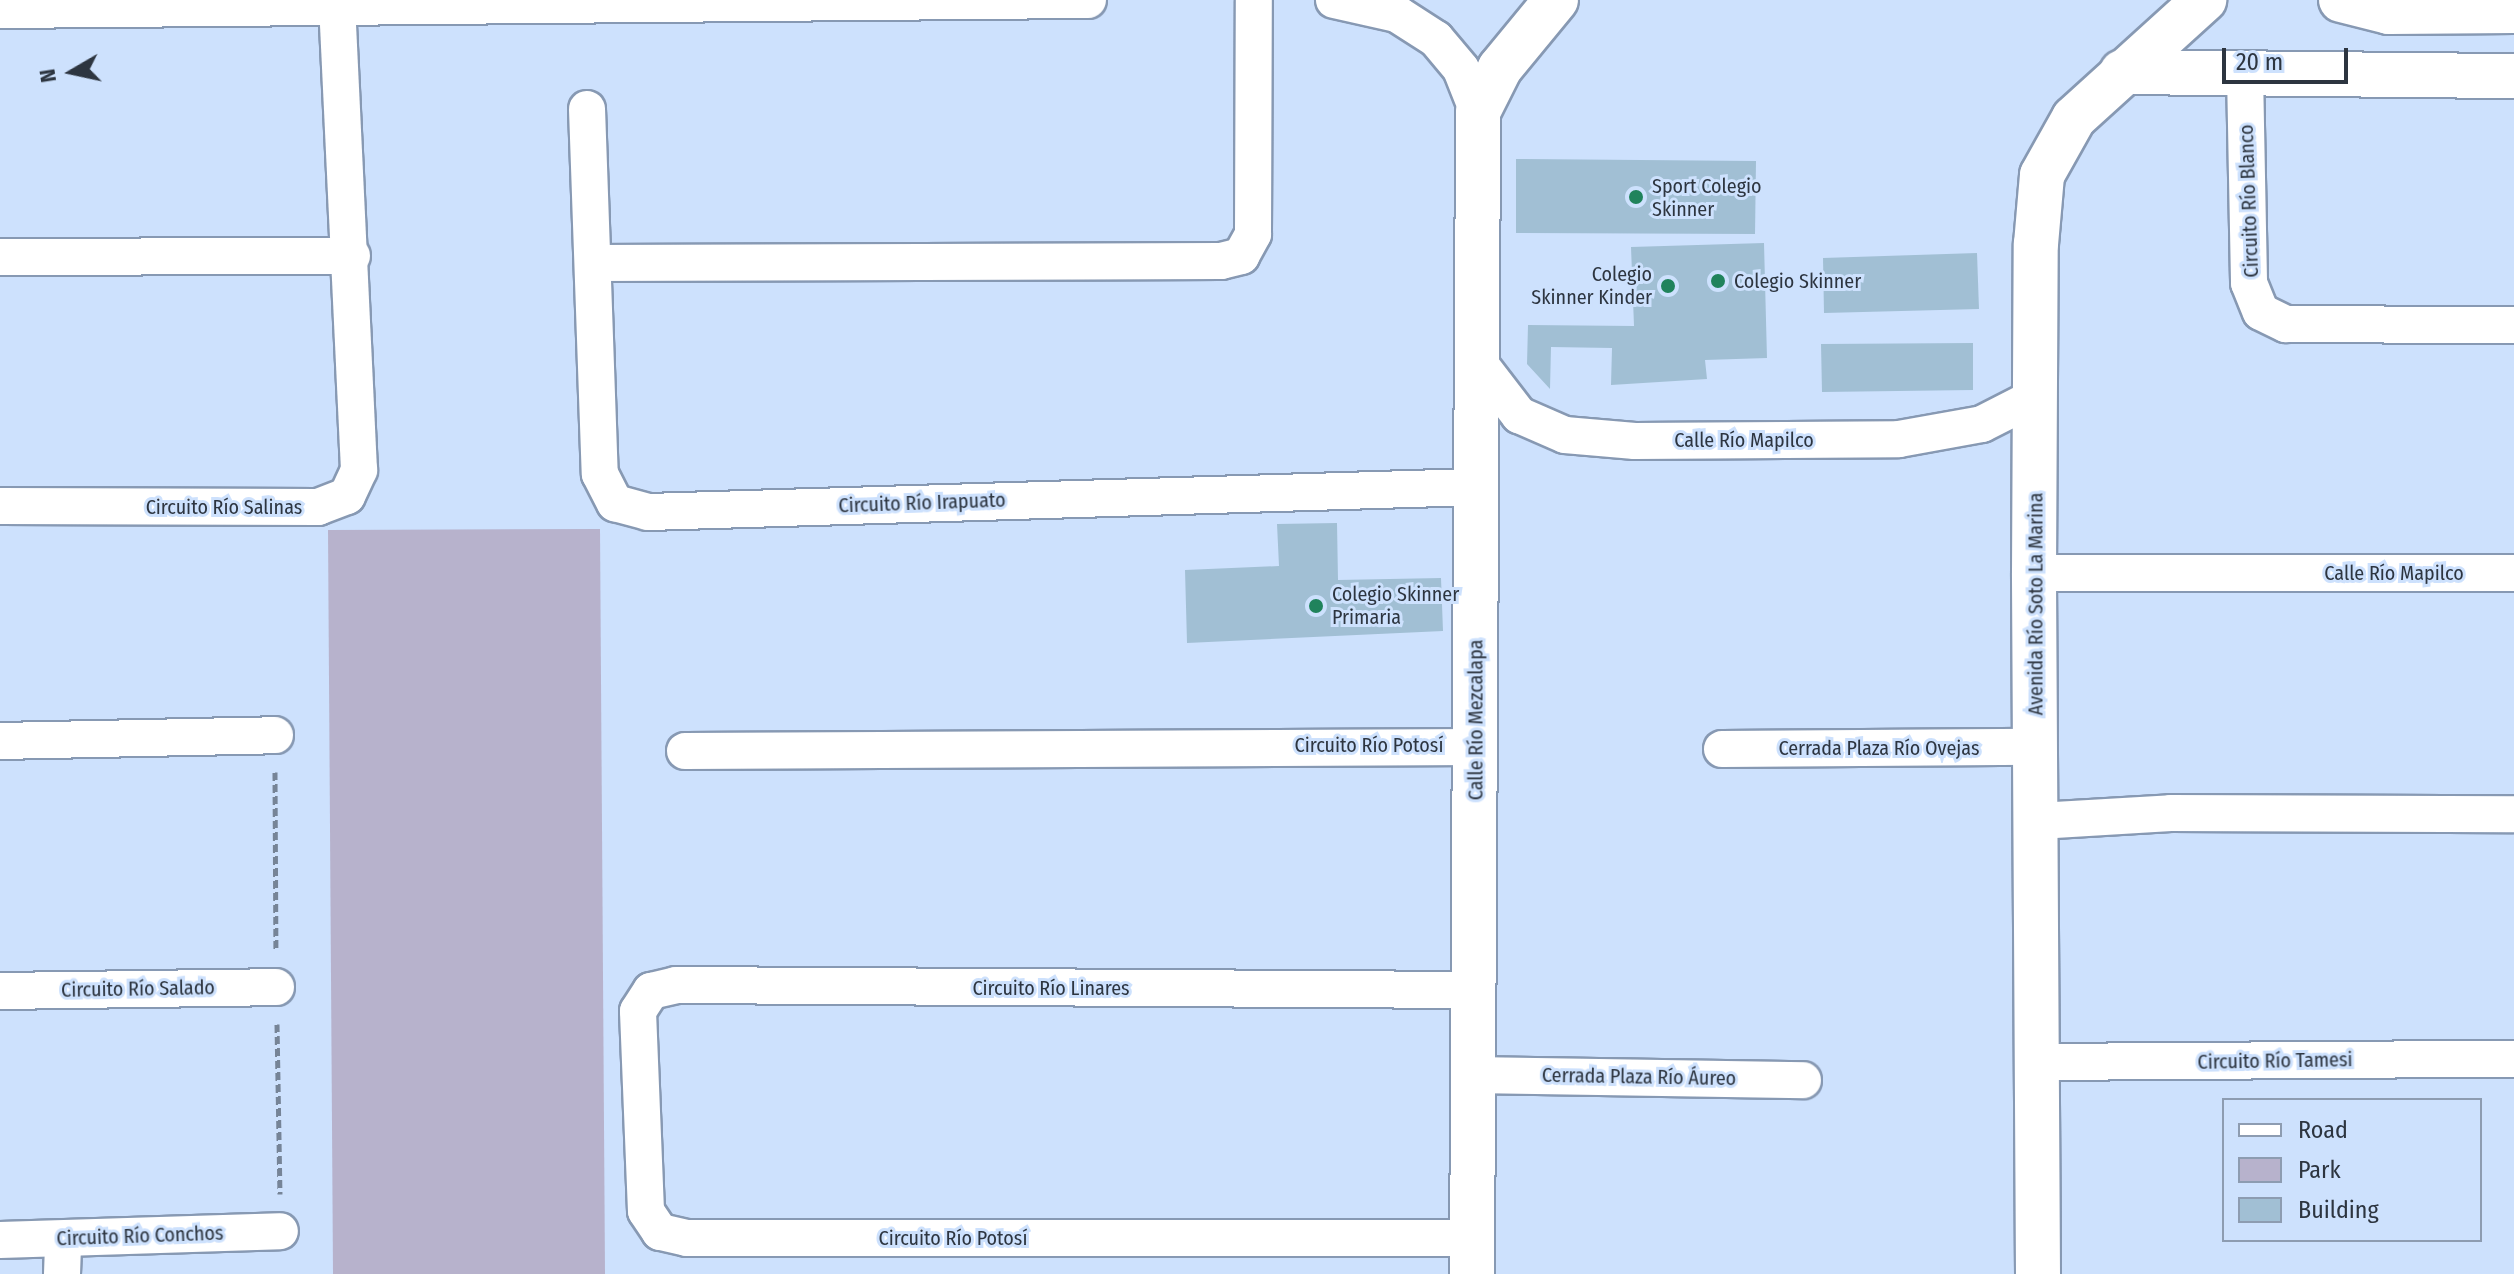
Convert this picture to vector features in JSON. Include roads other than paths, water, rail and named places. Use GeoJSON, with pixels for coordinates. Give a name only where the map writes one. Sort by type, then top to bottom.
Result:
{"type":"FeatureCollection","features":[{"type":"Feature","properties":{"kind":"street"},"geometry":{"type":"LineString","coordinates":[[0,10],[1088,0]]}},
{"type":"Feature","properties":{"kind":"street"},"geometry":{"type":"LineString","coordinates":[[593,263],[1221,261],[1241,256],[1253,234],[1254,0]]}},
{"type":"Feature","properties":{"kind":"street"},"geometry":{"type":"LineString","coordinates":[[1334,0],[1397,14],[1436,39],[1461,69],[1478,112]]}},
{"type":"Feature","properties":{"kind":"street","name":"Calle Río Mezcalapa"},"geometry":{"type":"LineString","coordinates":[[1472,1256],[1476,990],[1474,487],[1478,112],[1500,68],[1556,0]]}},
{"type":"Feature","properties":{"kind":"street","name":"Avenida Río Soto La Marina"},"geometry":{"type":"LineString","coordinates":[[2038,1274],[2038,821],[2034,573],[2036,244],[2042,175],[2074,118],[2204,0]]}},
{"type":"Feature","properties":{"kind":"street"},"geometry":{"type":"LineString","coordinates":[[2341,0],[2389,12],[2465,6],[2514,11]]}},
{"type":"Feature","properties":{"kind":"street","name":"Circuito Río Salinas"},"geometry":{"type":"LineString","coordinates":[[0,506],[318,507],[347,496],[359,470],[352,256],[337,5]]}},
{"type":"Feature","properties":{"kind":"street"},"geometry":{"type":"LineString","coordinates":[[2122,72],[2514,76]]}},
{"type":"Feature","properties":{"kind":"street","name":"Circuito Río Blanco"},"geometry":{"type":"LineString","coordinates":[[2245,73],[2249,283],[2261,312],[2286,324],[2514,325]]}},
{"type":"Feature","properties":{"kind":"street","name":"Circuito Río Irapuato"},"geometry":{"type":"LineString","coordinates":[[587,109],[600,474],[615,503],[648,512],[1474,487]]}},
{"type":"Feature","properties":{"kind":"street"},"geometry":{"type":"LineString","coordinates":[[0,257],[352,256]]}},
{"type":"Feature","properties":{"kind":"street","name":"Calle Río Mapilco"},"geometry":{"type":"LineString","coordinates":[[1476,359],[1519,415],[1565,435],[1635,441],[1899,439],[1982,424],[2037,396]]}},
{"type":"Feature","properties":{"kind":"street","name":"Calle Río Mapilco"},"geometry":{"type":"LineString","coordinates":[[2034,573],[2514,573]]}},
{"type":"Feature","properties":{"kind":"street"},"geometry":{"type":"LineString","coordinates":[[0,741],[275,735]]}},
{"type":"Feature","properties":{"kind":"street","name":"Circuito Río Potosí"},"geometry":{"type":"LineString","coordinates":[[685,751],[1477,747]]}},
{"type":"Feature","properties":{"kind":"street","name":"Cerrada Plaza Río Ovejas"},"geometry":{"type":"LineString","coordinates":[[1722,749],[2036,747]]}},
{"type":"Feature","properties":{"kind":"street"},"geometry":{"type":"LineString","coordinates":[[2038,821],[2171,813],[2514,814]]}},
{"type":"Feature","properties":{"kind":"street","name":"Circuito Río Linares"},"geometry":{"type":"LineString","coordinates":[[638,1011],[651,991],[676,985],[1476,990]]}},
{"type":"Feature","properties":{"kind":"street","name":"Circuito Río Salado"},"geometry":{"type":"LineString","coordinates":[[0,991],[276,987]]}},
{"type":"Feature","properties":{"kind":"street","name":"Circuito Río Potosí"},"geometry":{"type":"LineString","coordinates":[[638,1011],[646,1211],[660,1232],[687,1238],[1472,1256]]}},
{"type":"Feature","properties":{"kind":"street","name":"Circuito Río Tamesi"},"geometry":{"type":"LineString","coordinates":[[2037,1062],[2514,1059]]}},
{"type":"Feature","properties":{"kind":"street","name":"Cerrada Plaza Río Áureo"},"geometry":{"type":"LineString","coordinates":[[1474,1075],[1803,1080]]}},
{"type":"Feature","properties":{"kind":"street","name":"Circuito Río Conchos"},"geometry":{"type":"LineString","coordinates":[[0,1240],[63,1257],[280,1231]]}},
{"type":"Feature","properties":{"kind":"place","name":"Sport Colegio Skinner"},"geometry":{"type":"Point","coordinates":[1636,197]}},
{"type":"Feature","properties":{"kind":"place","name":"Colegio Skinner"},"geometry":{"type":"Point","coordinates":[1718,281]}},
{"type":"Feature","properties":{"kind":"place","name":"Colegio Skinner Kinder"},"geometry":{"type":"Point","coordinates":[1668,286]}},
{"type":"Feature","properties":{"kind":"place","name":"Colegio Skinner Primaria"},"geometry":{"type":"Point","coordinates":[1316,606]}}]}
